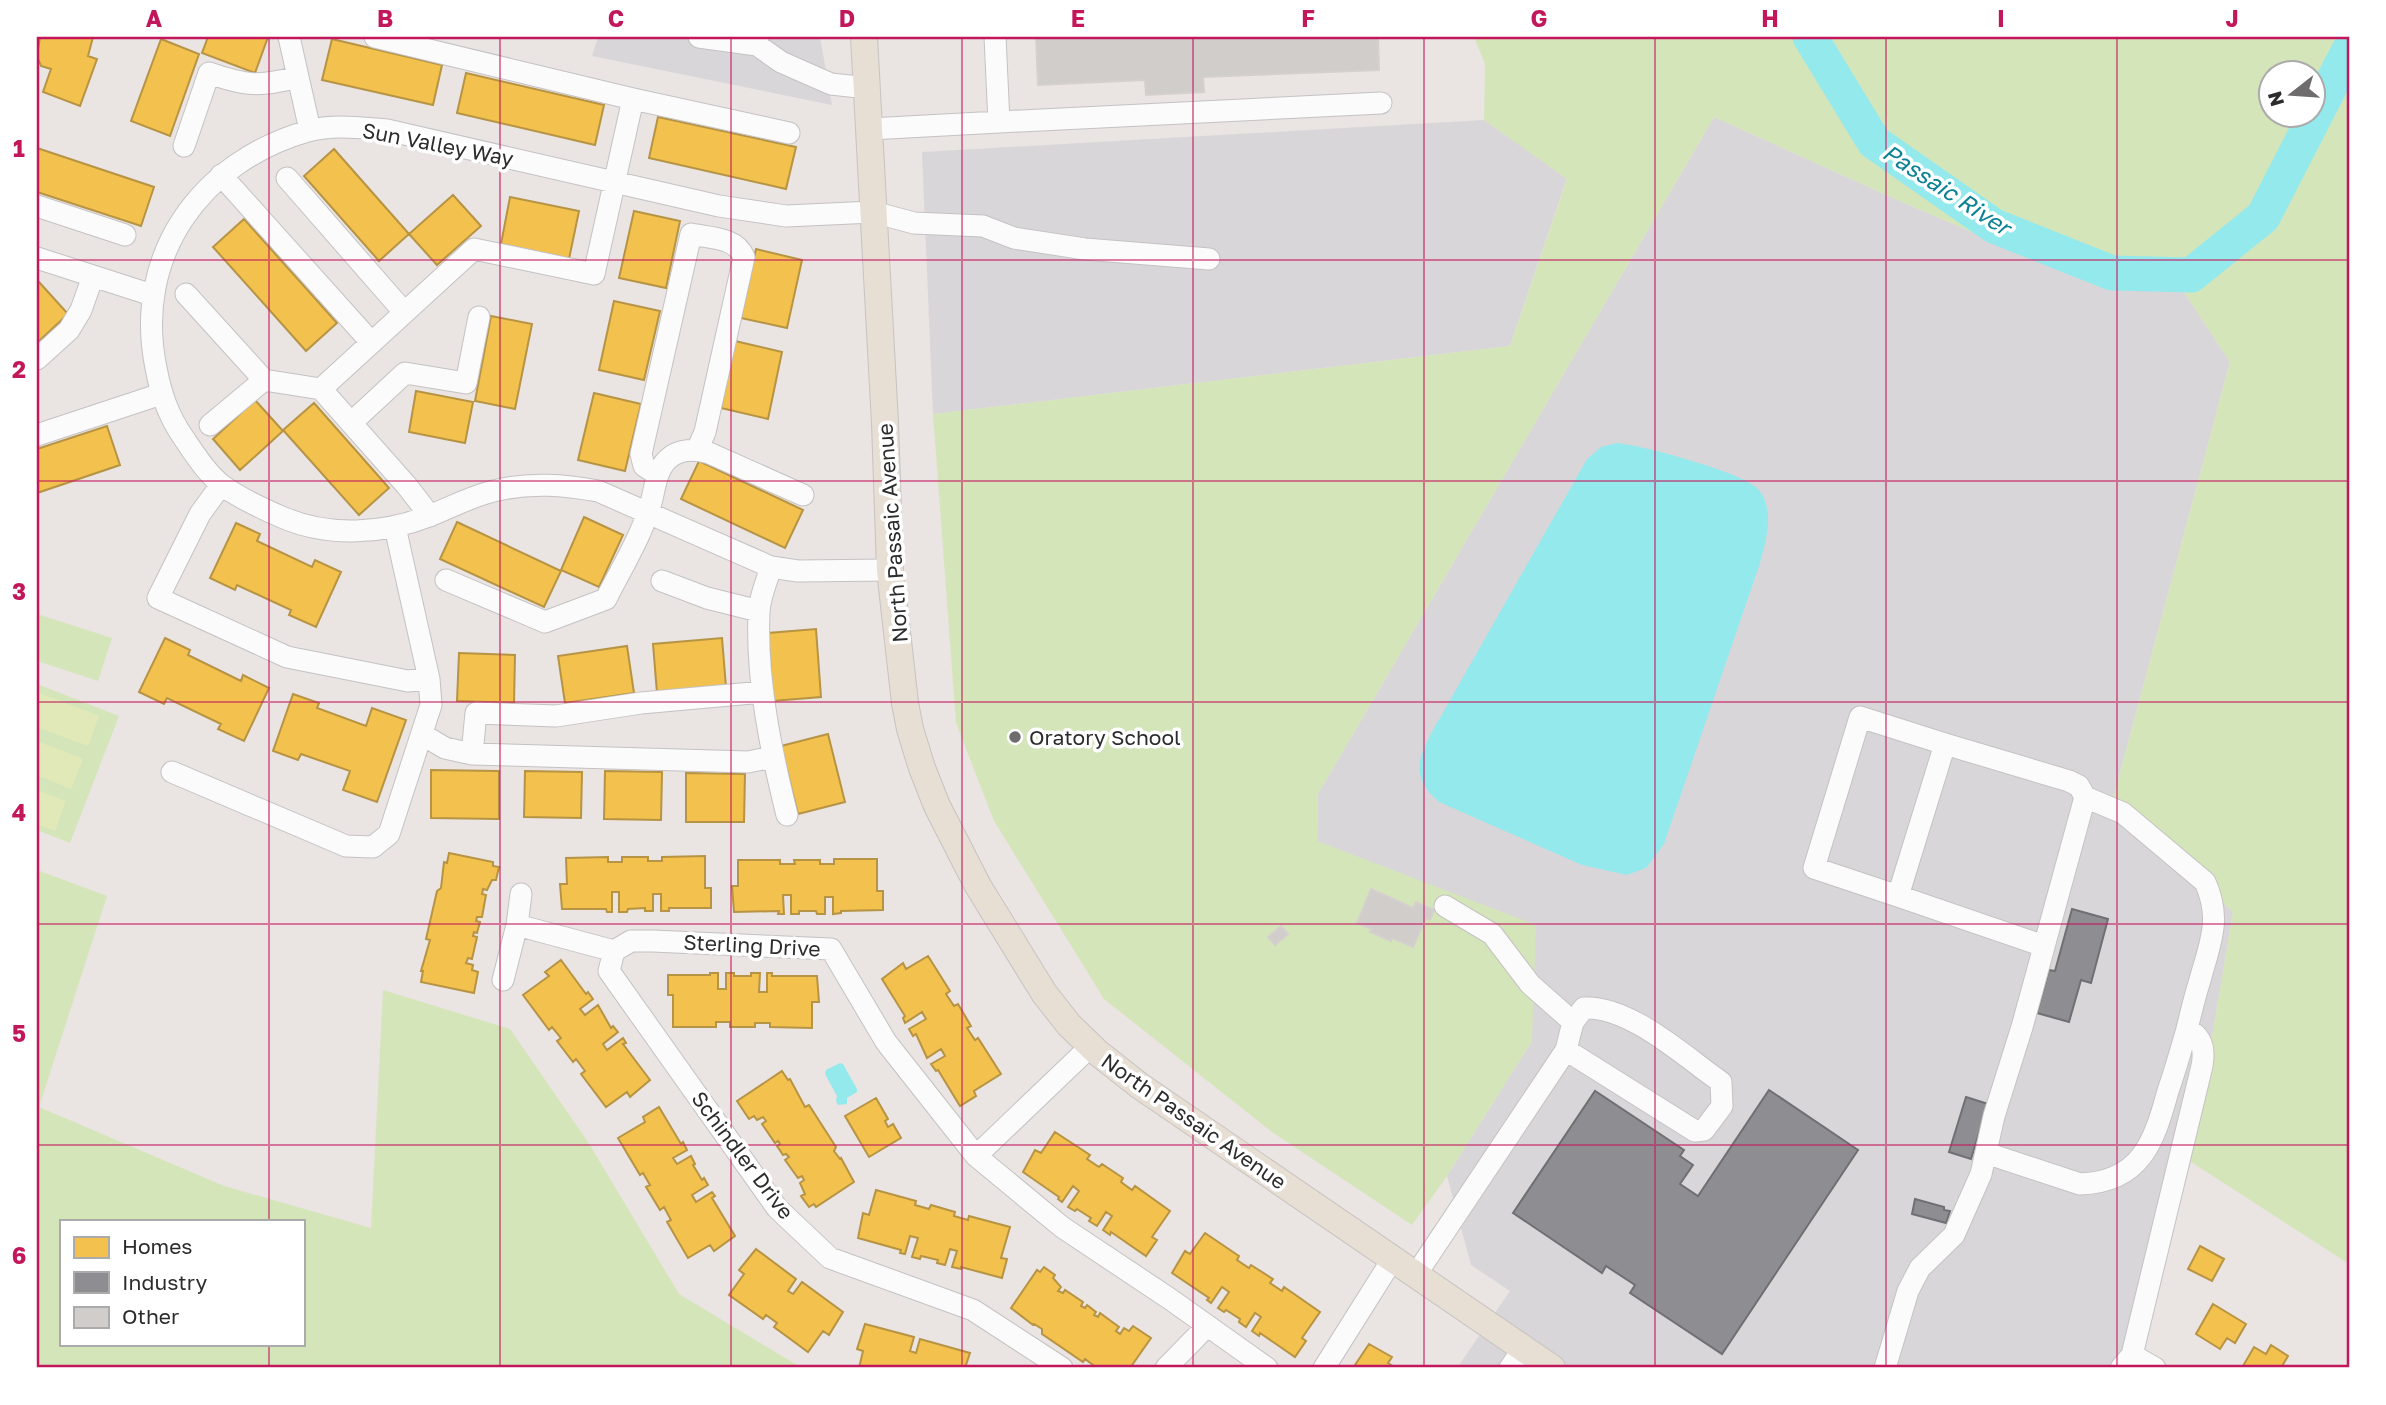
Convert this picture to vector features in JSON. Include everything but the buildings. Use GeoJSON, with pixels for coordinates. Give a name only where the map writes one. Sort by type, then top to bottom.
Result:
{"type":"FeatureCollection","features":[{"type":"Feature","properties":{"kind":"main road","name":"North Passaic Avenue"},"geometry":{"type":"LineString","coordinates":[[864,37],[890,570],[905,703],[922,768],[937,806],[978,886],[1044,993],[1069,1025],[1091,1046],[1140,1086],[1415,1276],[1517,1359],[1552,1368]]}},
{"type":"Feature","properties":{"kind":"street"},"geometry":{"type":"LineString","coordinates":[[289,37],[310,131]]}},
{"type":"Feature","properties":{"kind":"street"},"geometry":{"type":"LineString","coordinates":[[375,37],[633,99],[789,133]]}},
{"type":"Feature","properties":{"kind":"street"},"geometry":{"type":"LineString","coordinates":[[699,37],[758,41],[781,62],[831,84],[868,88]]}},
{"type":"Feature","properties":{"kind":"street"},"geometry":{"type":"LineString","coordinates":[[995,37],[999,122]]}},
{"type":"Feature","properties":{"kind":"street"},"geometry":{"type":"LineString","coordinates":[[184,146],[209,73],[241,84],[255,85],[298,77]]}},
{"type":"Feature","properties":{"kind":"street"},"geometry":{"type":"LineString","coordinates":[[321,389],[370,341],[474,249],[594,274],[633,99]]}},
{"type":"Feature","properties":{"kind":"street"},"geometry":{"type":"LineString","coordinates":[[870,129],[1381,103]]}},
{"type":"Feature","properties":{"kind":"street","name":"Sun Valley Way"},"geometry":{"type":"LineString","coordinates":[[890,570],[798,571],[771,567],[598,491],[567,486],[534,484],[498,490],[395,527],[339,532],[287,520],[221,485],[173,423],[161,394],[151,345],[152,295],[167,247],[191,206],[221,175],[259,149],[310,131],[347,126],[387,130],[719,206],[786,216],[873,212],[914,223],[983,226],[1014,239],[1085,249],[1209,259]]}},
{"type":"Feature","properties":{"kind":"street"},"geometry":{"type":"LineString","coordinates":[[221,175],[370,341]]}},
{"type":"Feature","properties":{"kind":"street"},"geometry":{"type":"LineString","coordinates":[[287,178],[404,312]]}},
{"type":"Feature","properties":{"kind":"street"},"geometry":{"type":"LineString","coordinates":[[37,206],[125,235]]}},
{"type":"Feature","properties":{"kind":"street"},"geometry":{"type":"LineString","coordinates":[[712,238],[719,206]]}},
{"type":"Feature","properties":{"kind":"street"},"geometry":{"type":"LineString","coordinates":[[657,475],[644,466],[641,454],[691,234],[733,242],[744,257],[705,432],[697,450]]}},
{"type":"Feature","properties":{"kind":"street"},"geometry":{"type":"LineString","coordinates":[[37,258],[152,295]]}},
{"type":"Feature","properties":{"kind":"street"},"geometry":{"type":"LineString","coordinates":[[37,359],[69,330],[81,310],[93,276]]}},
{"type":"Feature","properties":{"kind":"street"},"geometry":{"type":"LineString","coordinates":[[186,294],[264,380],[321,389],[430,516]]}},
{"type":"Feature","properties":{"kind":"street"},"geometry":{"type":"LineString","coordinates":[[351,423],[405,373],[466,383],[479,317]]}},
{"type":"Feature","properties":{"kind":"street"},"geometry":{"type":"LineString","coordinates":[[210,425],[264,380]]}},
{"type":"Feature","properties":{"kind":"street"},"geometry":{"type":"LineString","coordinates":[[37,435],[161,394]]}},
{"type":"Feature","properties":{"kind":"street"},"geometry":{"type":"LineString","coordinates":[[446,580],[545,622],[606,599],[648,513],[657,475],[666,460],[677,452],[697,450],[709,453],[803,495]]}},
{"type":"Feature","properties":{"kind":"street"},"geometry":{"type":"LineString","coordinates":[[221,485],[200,514],[158,598],[287,657],[408,681],[429,680]]}},
{"type":"Feature","properties":{"kind":"street"},"geometry":{"type":"LineString","coordinates":[[172,772],[346,846],[373,847],[389,834],[424,735],[431,705],[429,680],[395,527]]}},
{"type":"Feature","properties":{"kind":"street"},"geometry":{"type":"LineString","coordinates":[[771,567],[759,611],[763,692],[773,757],[787,815]]}},
{"type":"Feature","properties":{"kind":"street"},"geometry":{"type":"LineString","coordinates":[[662,581],[707,598],[759,611]]}},
{"type":"Feature","properties":{"kind":"street"},"geometry":{"type":"LineString","coordinates":[[472,754],[476,713],[556,716],[641,703],[763,692]]}},
{"type":"Feature","properties":{"kind":"street"},"geometry":{"type":"LineString","coordinates":[[1986,1153],[2080,1184],[2096,1184],[2131,1167],[2146,1153],[2156,1135],[2213,934],[2212,897],[2205,882],[2139,825],[2123,813],[2085,797],[2079,786],[2069,780],[1860,717],[1814,868],[2044,946]]}},
{"type":"Feature","properties":{"kind":"street"},"geometry":{"type":"LineString","coordinates":[[424,735],[445,748],[472,754],[748,762],[773,757]]}},
{"type":"Feature","properties":{"kind":"street"},"geometry":{"type":"LineString","coordinates":[[1898,896],[1945,744]]}},
{"type":"Feature","properties":{"kind":"street"},"geometry":{"type":"LineString","coordinates":[[1885,1368],[1908,1291],[1920,1268],[1954,1235],[1981,1174],[1994,1116],[2085,797]]}},
{"type":"Feature","properties":{"kind":"street"},"geometry":{"type":"LineString","coordinates":[[503,980],[517,925],[521,894]]}},
{"type":"Feature","properties":{"kind":"street"},"geometry":{"type":"LineString","coordinates":[[1445,906],[1492,934],[1530,984],[1573,1022]]}},
{"type":"Feature","properties":{"kind":"street"},"geometry":{"type":"LineString","coordinates":[[517,925],[622,946]]}},
{"type":"Feature","properties":{"kind":"street","name":"Sterling Drive"},"geometry":{"type":"LineString","coordinates":[[622,946],[685,942],[831,949],[886,1042],[975,1156],[1062,1227],[1267,1368]]}},
{"type":"Feature","properties":{"kind":"street","name":"Schindler Drive"},"geometry":{"type":"LineString","coordinates":[[622,946],[609,971],[777,1208],[830,1258],[973,1310],[1062,1368]]}},
{"type":"Feature","properties":{"kind":"street"},"geometry":{"type":"LineString","coordinates":[[1415,1276],[1566,1050],[1573,1022],[1584,1008],[1598,1007],[1637,1023],[1721,1082],[1722,1106],[1704,1130],[1695,1131],[1566,1050]]}},
{"type":"Feature","properties":{"kind":"street"},"geometry":{"type":"LineString","coordinates":[[2155,1368],[2129,1353],[2202,1066],[2203,1047],[2199,1038],[2187,1029]]}},
{"type":"Feature","properties":{"kind":"street"},"geometry":{"type":"LineString","coordinates":[[975,1156],[1091,1046]]}},
{"type":"Feature","properties":{"kind":"street"},"geometry":{"type":"LineString","coordinates":[[1324,1368],[1392,1260]]}},
{"type":"Feature","properties":{"kind":"street"},"geometry":{"type":"LineString","coordinates":[[1166,1368],[1207,1326]]}},
{"type":"Feature","properties":{"kind":"shaded area"},"geometry":{"type":"Polygon","coordinates":[[[598,37],[820,37],[832,105],[592,56],[598,37]]]}},
{"type":"Feature","properties":{"kind":"shaded area"},"geometry":{"type":"Polygon","coordinates":[[[1714,117],[2097,286],[2184,292],[2230,362],[2113,799],[2233,912],[2191,1162],[2130,1358],[2120,1368],[1457,1368],[1510,1291],[1471,1265],[1447,1176],[1532,1041],[1317,841],[1318,794],[1714,117]]]}},
{"type":"Feature","properties":{"kind":"shaded area"},"geometry":{"type":"Polygon","coordinates":[[[1484,120],[1567,178],[1510,346],[933,414],[922,152],[1484,120]]]}},
{"type":"Feature","properties":{"kind":"green space"},"geometry":{"type":"Polygon","coordinates":[[[1474,37],[2349,37],[2349,1264],[2191,1162],[2233,912],[2113,799],[2230,362],[2184,292],[2097,286],[1714,117],[1318,794],[1317,841],[1536,925],[1532,1041],[1447,1176],[1412,1225],[1272,1132],[1104,999],[994,821],[956,723],[933,414],[1510,346],[1567,179],[1484,120],[1485,64],[1474,37]]]}},
{"type":"Feature","properties":{"kind":"green space"},"geometry":{"type":"Polygon","coordinates":[[[37,614],[112,638],[98,681],[37,661],[37,614]]]}},
{"type":"Feature","properties":{"kind":"green space"},"geometry":{"type":"Polygon","coordinates":[[[37,684],[119,716],[70,843],[37,830],[37,684]]]}},
{"type":"Feature","properties":{"kind":"green space"},"geometry":{"type":"Polygon","coordinates":[[[37,692],[99,716],[88,746],[37,727],[37,692]]]}},
{"type":"Feature","properties":{"kind":"green space"},"geometry":{"type":"Polygon","coordinates":[[[37,741],[83,759],[71,789],[37,775],[37,741]]]}},
{"type":"Feature","properties":{"kind":"green space"},"geometry":{"type":"Polygon","coordinates":[[[37,790],[66,801],[55,831],[37,824],[37,790]]]}},
{"type":"Feature","properties":{"kind":"green space"},"geometry":{"type":"Polygon","coordinates":[[[37,870],[107,896],[39,1107],[224,1186],[371,1228],[383,990],[510,1029],[588,1142],[679,1294],[802,1368],[37,1368],[37,870]]]}},
{"type":"Feature","properties":{"kind":"water"},"geometry":{"type":"Polygon","coordinates":[[[1617,443],[1692,461],[1750,483],[1764,498],[1768,517],[1767,536],[1760,563],[1664,844],[1646,868],[1627,875],[1582,865],[1439,802],[1424,784],[1420,768],[1423,750],[1433,730],[1587,459],[1601,447],[1617,443]]]}},
{"type":"Feature","properties":{"kind":"water"},"geometry":{"type":"Polygon","coordinates":[[[840,1063],[857,1092],[847,1098],[847,1104],[838,1105],[837,1096],[825,1074],[826,1070],[840,1063]]]}},
{"type":"Feature","properties":{"kind":"waterway","name":"Passaic River"},"geometry":{"type":"LineString","coordinates":[[1810,37],[1874,142],[1994,226],[2112,273],[2191,275],[2263,217],[2349,50]]}},
{"type":"Feature","properties":{"kind":"place","name":"Oratory School"},"geometry":{"type":"Point","coordinates":[1015,737]}}]}
